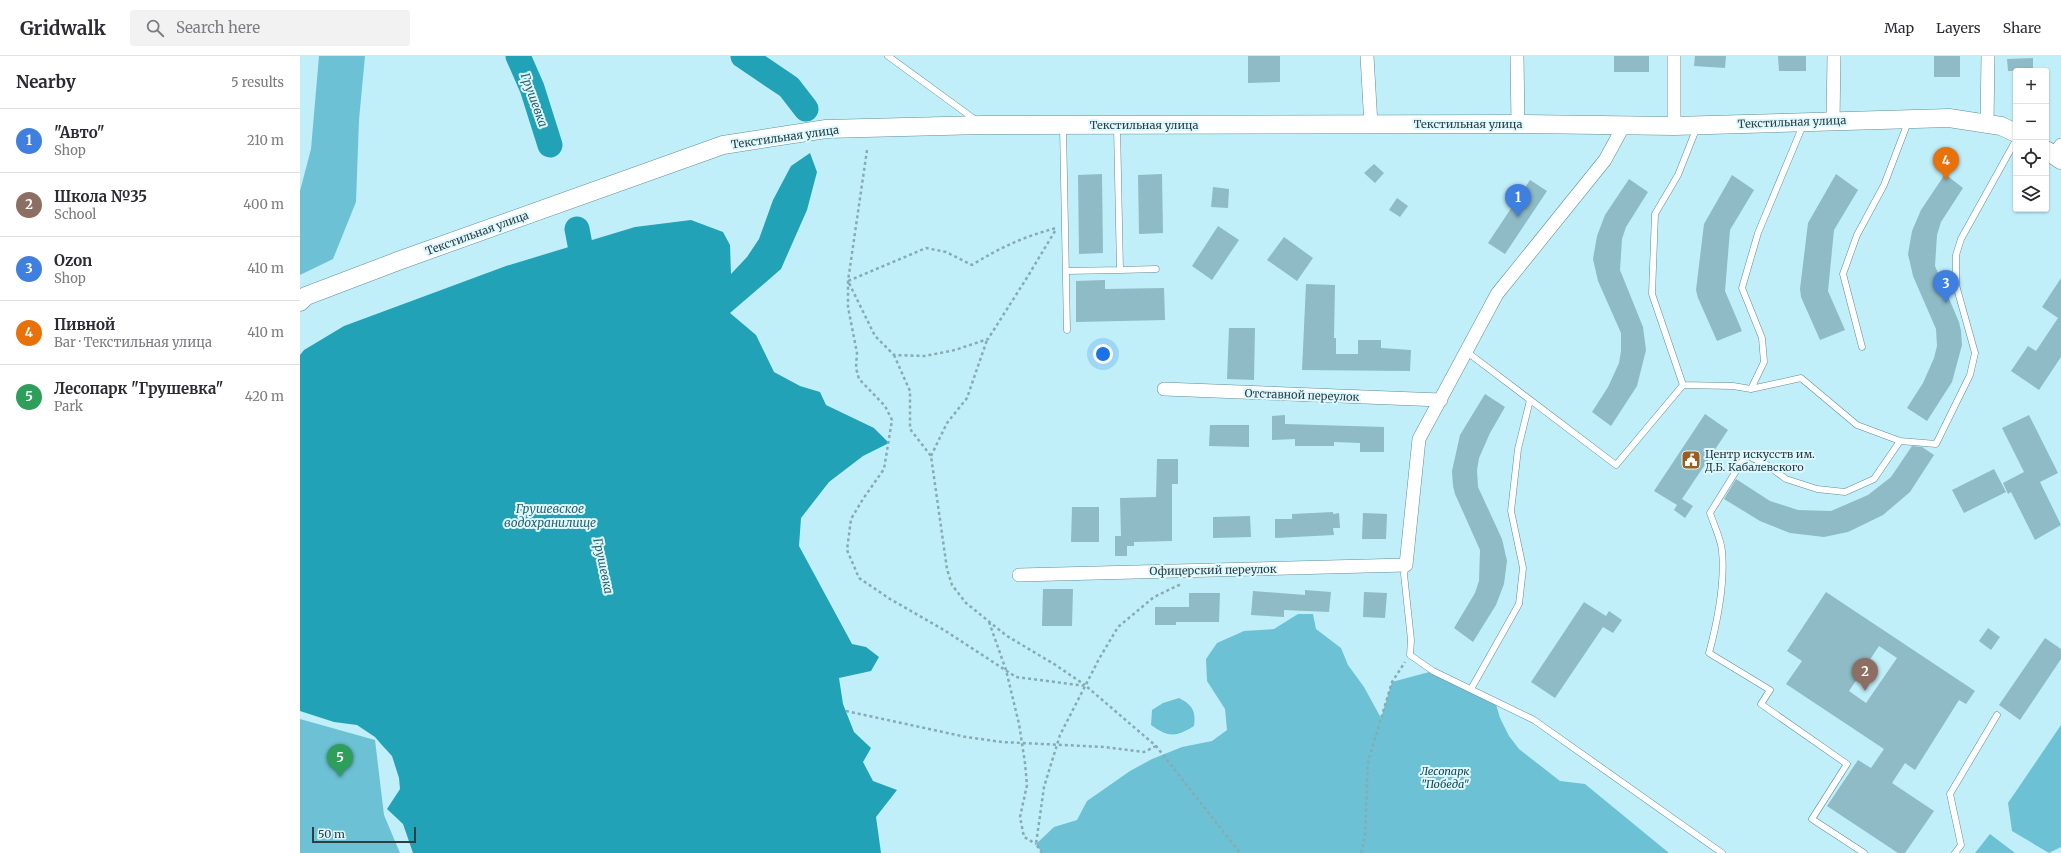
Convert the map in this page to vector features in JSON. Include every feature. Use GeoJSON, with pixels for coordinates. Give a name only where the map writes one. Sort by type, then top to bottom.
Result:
{"type":"FeatureCollection","features":[{"type":"Feature","properties":{"kind":"main road","name":"Текстильная улица"},"geometry":{"type":"LineString","coordinates":[[303,299],[406,258],[723,146],[826,129],[983,125],[1518,124],[1698,126],[1909,118],[1948,118],[2001,126],[2013,132]]}},
{"type":"Feature","properties":{"kind":"street"},"geometry":{"type":"LineString","coordinates":[[1367,56],[1371,125]]}},
{"type":"Feature","properties":{"kind":"street"},"geometry":{"type":"LineString","coordinates":[[1517,56],[1518,124]]}},
{"type":"Feature","properties":{"kind":"street"},"geometry":{"type":"LineString","coordinates":[[1674,56],[1674,126]]}},
{"type":"Feature","properties":{"kind":"street"},"geometry":{"type":"LineString","coordinates":[[1833,122],[1834,56]]}},
{"type":"Feature","properties":{"kind":"street"},"geometry":{"type":"LineString","coordinates":[[1987,124],[1988,56]]}},
{"type":"Feature","properties":{"kind":"street"},"geometry":{"type":"LineString","coordinates":[[1406,565],[1420,439],[1497,294],[1605,160],[1623,126]]}},
{"type":"Feature","properties":{"kind":"street","name":"Отставной переулок"},"geometry":{"type":"LineString","coordinates":[[1164,389],[1441,400]]}},
{"type":"Feature","properties":{"kind":"street","name":"Офицерский переулок"},"geometry":{"type":"LineString","coordinates":[[1019,575],[1406,565]]}},
{"type":"Feature","properties":{"kind":"lane"},"geometry":{"type":"LineString","coordinates":[[888,56],[983,125]]}},
{"type":"Feature","properties":{"kind":"lane"},"geometry":{"type":"LineString","coordinates":[[1862,347],[1843,274],[1857,235],[1884,185],[1909,118]]}},
{"type":"Feature","properties":{"kind":"lane"},"geometry":{"type":"LineString","coordinates":[[1751,389],[1764,362],[1762,338],[1742,288],[1758,233],[1804,122]]}},
{"type":"Feature","properties":{"kind":"lane"},"geometry":{"type":"LineString","coordinates":[[1063,125],[1067,330]]}},
{"type":"Feature","properties":{"kind":"lane"},"geometry":{"type":"LineString","coordinates":[[1117,125],[1120,270]]}},
{"type":"Feature","properties":{"kind":"lane"},"geometry":{"type":"LineString","coordinates":[[1683,385],[1652,294],[1655,214],[1678,175],[1698,126]]}},
{"type":"Feature","properties":{"kind":"lane"},"geometry":{"type":"LineString","coordinates":[[1683,385],[1733,386],[1751,389],[1801,378],[1857,425],[1900,441],[1936,444],[1970,375],[1975,353],[1956,285],[1956,255],[1961,239],[2013,145]]}},
{"type":"Feature","properties":{"kind":"lane"},"geometry":{"type":"LineString","coordinates":[[1066,271],[1156,269]]}},
{"type":"Feature","properties":{"kind":"lane"},"geometry":{"type":"LineString","coordinates":[[1467,352],[1616,465],[1683,385]]}},
{"type":"Feature","properties":{"kind":"lane"},"geometry":{"type":"LineString","coordinates":[[1471,689],[1518,604],[1523,568],[1511,511],[1518,449],[1530,400]]}},
{"type":"Feature","properties":{"kind":"lane"},"geometry":{"type":"LineString","coordinates":[[1864,853],[1812,819],[1847,764],[1761,704],[1770,690],[1708,653],[1715,629],[1721,578],[1722,550],[1710,513],[1746,454],[1766,465],[1786,479],[1818,489],[1845,492],[1874,479],[1900,441]]}},
{"type":"Feature","properties":{"kind":"lane"},"geometry":{"type":"LineString","coordinates":[[1406,565],[1404,574],[1411,640],[1410,655],[1433,671],[1534,720],[1722,853]]}},
{"type":"Feature","properties":{"kind":"lane"},"geometry":{"type":"LineString","coordinates":[[1955,853],[1961,845],[1950,794],[1997,715]]}},
{"type":"Feature","properties":{"kind":"path"},"geometry":{"type":"LineString","coordinates":[[868,150],[848,281],[848,308],[857,353],[856,368],[860,379],[885,406],[892,420],[884,470],[850,519],[847,550],[859,578],[890,599],[944,630],[1016,677],[1086,686]]}},
{"type":"Feature","properties":{"kind":"path"},"geometry":{"type":"LineString","coordinates":[[931,456],[947,424],[967,398],[988,339],[1057,228],[1065,219]]}},
{"type":"Feature","properties":{"kind":"path"},"geometry":{"type":"LineString","coordinates":[[848,281],[926,248],[946,252],[972,265],[999,248],[1026,236],[1057,228]]}},
{"type":"Feature","properties":{"kind":"path"},"geometry":{"type":"LineString","coordinates":[[848,281],[875,336],[894,355],[910,391],[910,430],[931,456],[946,562],[952,585],[966,603],[1007,636],[1054,664],[1086,686],[1156,746],[1240,853]]}},
{"type":"Feature","properties":{"kind":"path"},"geometry":{"type":"LineString","coordinates":[[894,355],[925,356],[955,350],[988,339]]}},
{"type":"Feature","properties":{"kind":"path"},"geometry":{"type":"LineString","coordinates":[[1036,844],[1044,787],[1060,735],[1118,627],[1154,597],[1186,582]]}},
{"type":"Feature","properties":{"kind":"path"},"geometry":{"type":"LineString","coordinates":[[989,621],[1006,670],[1022,742],[1027,785],[1020,817],[1024,837],[1036,844],[1042,853]]}},
{"type":"Feature","properties":{"kind":"path"},"geometry":{"type":"LineString","coordinates":[[1361,853],[1364,838],[1368,762],[1392,682],[1410,655]]}},
{"type":"Feature","properties":{"kind":"path"},"geometry":{"type":"LineString","coordinates":[[846,711],[966,737],[1144,752],[1156,746]]}},
{"type":"Feature","properties":{"kind":"green space"},"geometry":{"type":"Polygon","coordinates":[[[319,56],[365,56],[359,120],[356,202],[333,259],[300,275],[300,191],[311,149],[319,56]]]}},
{"type":"Feature","properties":{"kind":"green space","name":"Лесопарк \"Победа\""},"geometry":{"type":"Polygon","coordinates":[[[1298,614],[1313,614],[1316,629],[1341,648],[1348,665],[1364,687],[1381,718],[1392,682],[1433,671],[1495,701],[1500,718],[1509,736],[1519,749],[1560,781],[1585,784],[1669,853],[1042,853],[1036,844],[1054,827],[1077,820],[1087,801],[1130,771],[1152,759],[1182,747],[1212,741],[1227,730],[1225,709],[1207,681],[1206,659],[1217,643],[1244,631],[1274,629],[1298,614]]]}},
{"type":"Feature","properties":{"kind":"green space"},"geometry":{"type":"Polygon","coordinates":[[[1179,698],[1188,703],[1192,709],[1194,713],[1194,726],[1177,734],[1168,734],[1151,725],[1152,710],[1163,703],[1179,698]]]}},
{"type":"Feature","properties":{"kind":"green space"},"geometry":{"type":"Polygon","coordinates":[[[300,719],[375,740],[384,815],[400,853],[300,853],[300,719]]]}},
{"type":"Feature","properties":{"kind":"green space"},"geometry":{"type":"Polygon","coordinates":[[[2061,725],[2061,847],[2049,853],[2012,831],[2008,803],[2061,725]]]}},
{"type":"Feature","properties":{"kind":"green space"},"geometry":{"type":"Polygon","coordinates":[[[1990,834],[2015,853],[1975,853],[1990,834]]]}},
{"type":"Feature","properties":{"kind":"water","name":"Грушевское водохранилище"},"geometry":{"type":"Polygon","coordinates":[[[810,153],[817,172],[807,210],[781,269],[730,313],[756,335],[774,372],[800,386],[820,392],[826,405],[874,428],[889,443],[863,456],[829,482],[801,518],[799,546],[852,644],[866,647],[879,657],[871,671],[839,678],[843,704],[854,732],[871,748],[863,762],[873,781],[897,790],[876,817],[881,853],[413,853],[403,824],[387,809],[400,789],[399,778],[392,756],[375,737],[357,725],[334,722],[300,711],[300,355],[304,350],[344,326],[506,266],[635,227],[691,220],[723,232],[730,245],[731,274],[747,257],[759,239],[773,200],[791,166],[810,153]]]}},
{"type":"Feature","properties":{"kind":"building"},"geometry":{"type":"Polygon","coordinates":[[[1248,56],[1280,56],[1280,82],[1248,83],[1248,56]]]}},
{"type":"Feature","properties":{"kind":"building"},"geometry":{"type":"Polygon","coordinates":[[[1614,56],[1649,56],[1649,72],[1614,72],[1614,56]]]}},
{"type":"Feature","properties":{"kind":"building"},"geometry":{"type":"Polygon","coordinates":[[[1695,56],[1726,56],[1725,68],[1694,66],[1695,56]]]}},
{"type":"Feature","properties":{"kind":"building"},"geometry":{"type":"Polygon","coordinates":[[[1778,56],[1806,56],[1806,71],[1779,71],[1778,56]]]}},
{"type":"Feature","properties":{"kind":"building"},"geometry":{"type":"Polygon","coordinates":[[[1934,56],[1960,56],[1960,77],[1934,77],[1934,56]]]}},
{"type":"Feature","properties":{"kind":"building"},"geometry":{"type":"Polygon","coordinates":[[[2033,58],[2033,68],[2013,68],[2013,71],[2008,71],[2007,59],[2033,58]]]}},
{"type":"Feature","properties":{"kind":"building"},"geometry":{"type":"Polygon","coordinates":[[[1374,164],[1384,173],[1375,183],[1364,173],[1374,164]]]}},
{"type":"Feature","properties":{"kind":"building"},"geometry":{"type":"Polygon","coordinates":[[[1102,174],[1103,253],[1079,254],[1078,175],[1102,174]]]}},
{"type":"Feature","properties":{"kind":"building"},"geometry":{"type":"Polygon","coordinates":[[[1162,174],[1163,233],[1139,234],[1138,175],[1162,174]]]}},
{"type":"Feature","properties":{"kind":"building"},"geometry":{"type":"Polygon","coordinates":[[[1836,174],[1858,190],[1834,230],[1828,291],[1845,330],[1820,340],[1801,297],[1800,289],[1808,223],[1836,174]]]}},
{"type":"Feature","properties":{"kind":"building"},"geometry":{"type":"Polygon","coordinates":[[[1945,174],[1963,188],[1941,222],[1937,235],[1935,266],[1959,322],[1962,345],[1952,382],[1927,421],[1907,408],[1923,383],[1934,358],[1937,346],[1936,329],[1913,276],[1908,254],[1912,231],[1921,210],[1945,174]]]}},
{"type":"Feature","properties":{"kind":"building"},"geometry":{"type":"Polygon","coordinates":[[[1732,175],[1754,190],[1730,230],[1725,291],[1742,331],[1717,341],[1696,290],[1704,224],[1732,175]]]}},
{"type":"Feature","properties":{"kind":"building"},"geometry":{"type":"Polygon","coordinates":[[[1629,179],[1648,192],[1626,227],[1622,239],[1620,270],[1643,327],[1646,350],[1637,386],[1611,426],[1592,412],[1608,387],[1619,363],[1621,333],[1598,281],[1593,259],[1597,236],[1605,215],[1629,179]]]}},
{"type":"Feature","properties":{"kind":"building"},"geometry":{"type":"Polygon","coordinates":[[[1530,180],[1547,191],[1505,254],[1488,243],[1530,180]]]}},
{"type":"Feature","properties":{"kind":"building"},"geometry":{"type":"Polygon","coordinates":[[[1213,187],[1229,189],[1228,208],[1211,207],[1213,187]]]}},
{"type":"Feature","properties":{"kind":"building"},"geometry":{"type":"Polygon","coordinates":[[[1397,198],[1408,206],[1400,217],[1389,210],[1397,198]]]}},
{"type":"Feature","properties":{"kind":"building"},"geometry":{"type":"Polygon","coordinates":[[[1218,226],[1239,240],[1212,280],[1192,266],[1218,226]]]}},
{"type":"Feature","properties":{"kind":"building"},"geometry":{"type":"Polygon","coordinates":[[[1284,237],[1313,258],[1297,281],[1267,260],[1284,237]]]}},
{"type":"Feature","properties":{"kind":"building"},"geometry":{"type":"Polygon","coordinates":[[[2061,278],[2061,357],[2039,390],[2011,371],[2028,346],[2036,351],[2058,318],[2042,307],[2061,278]]]}},
{"type":"Feature","properties":{"kind":"building"},"geometry":{"type":"Polygon","coordinates":[[[1105,280],[1105,289],[1164,288],[1165,320],[1076,322],[1076,281],[1105,280]]]}},
{"type":"Feature","properties":{"kind":"building"},"geometry":{"type":"Polygon","coordinates":[[[1306,284],[1335,285],[1334,338],[1336,338],[1336,354],[1358,354],[1358,340],[1381,340],[1381,348],[1411,350],[1410,371],[1302,370],[1306,284]]]}},
{"type":"Feature","properties":{"kind":"building"},"geometry":{"type":"Polygon","coordinates":[[[1229,328],[1255,328],[1254,380],[1227,379],[1229,328]]]}},
{"type":"Feature","properties":{"kind":"building"},"geometry":{"type":"Polygon","coordinates":[[[1485,394],[1505,407],[1490,433],[1479,458],[1477,470],[1478,487],[1502,539],[1507,561],[1504,584],[1496,605],[1473,642],[1454,628],[1475,593],[1479,581],[1480,550],[1455,494],[1452,471],[1460,435],[1485,394]]]}},
{"type":"Feature","properties":{"kind":"building","name":"Центр искусств им. Д.Б. Кабалевского"},"geometry":{"type":"Polygon","coordinates":[[[1705,414],[1728,430],[1682,499],[1693,506],[1685,518],[1674,510],[1677,505],[1654,491],[1705,414]]]}},
{"type":"Feature","properties":{"kind":"building"},"geometry":{"type":"Polygon","coordinates":[[[1285,415],[1285,424],[1384,427],[1384,452],[1360,452],[1360,443],[1334,442],[1334,446],[1295,446],[1295,439],[1272,440],[1272,416],[1285,415]]]}},
{"type":"Feature","properties":{"kind":"building"},"geometry":{"type":"Polygon","coordinates":[[[2029,415],[2058,473],[2040,482],[2061,525],[2035,540],[2011,492],[2008,494],[2003,483],[2024,472],[2002,428],[2029,415]]]}},
{"type":"Feature","properties":{"kind":"building"},"geometry":{"type":"Polygon","coordinates":[[[1210,425],[1249,425],[1249,447],[1209,446],[1210,425]]]}},
{"type":"Feature","properties":{"kind":"building"},"geometry":{"type":"Polygon","coordinates":[[[1912,446],[1922,447],[1934,455],[1910,492],[1883,515],[1848,532],[1824,537],[1790,533],[1760,521],[1724,499],[1736,479],[1770,501],[1798,510],[1831,511],[1868,495],[1891,477],[1912,446]]]}},
{"type":"Feature","properties":{"kind":"building"},"geometry":{"type":"Polygon","coordinates":[[[1157,459],[1178,459],[1178,484],[1172,484],[1172,541],[1134,542],[1134,546],[1127,546],[1127,556],[1115,556],[1115,536],[1121,536],[1120,498],[1156,497],[1157,459]]]}},
{"type":"Feature","properties":{"kind":"building"},"geometry":{"type":"Polygon","coordinates":[[[1994,469],[2006,492],[1964,513],[1952,490],[1994,469]]]}},
{"type":"Feature","properties":{"kind":"building"},"geometry":{"type":"Polygon","coordinates":[[[1072,507],[1099,507],[1099,542],[1071,542],[1072,507]]]}},
{"type":"Feature","properties":{"kind":"building"},"geometry":{"type":"Polygon","coordinates":[[[1333,512],[1333,514],[1339,513],[1340,528],[1333,528],[1334,535],[1275,538],[1275,519],[1292,519],[1292,514],[1333,512]]]}},
{"type":"Feature","properties":{"kind":"building"},"geometry":{"type":"Polygon","coordinates":[[[1363,513],[1387,514],[1386,539],[1362,539],[1363,513]]]}},
{"type":"Feature","properties":{"kind":"building"},"geometry":{"type":"Polygon","coordinates":[[[1250,516],[1251,537],[1213,538],[1213,517],[1250,516]]]}},
{"type":"Feature","properties":{"kind":"building"},"geometry":{"type":"Polygon","coordinates":[[[1043,589],[1073,589],[1072,626],[1042,626],[1043,589]]]}},
{"type":"Feature","properties":{"kind":"building"},"geometry":{"type":"Polygon","coordinates":[[[1305,590],[1331,592],[1329,612],[1284,610],[1284,617],[1251,615],[1253,591],[1305,595],[1305,590]]]}},
{"type":"Feature","properties":{"kind":"building"},"geometry":{"type":"Polygon","coordinates":[[[1364,592],[1387,593],[1385,618],[1363,617],[1364,592]]]}},
{"type":"Feature","properties":{"kind":"building"},"geometry":{"type":"Polygon","coordinates":[[[1826,592],[1975,691],[1966,704],[1959,700],[1915,770],[1905,763],[1892,783],[1934,811],[1905,853],[1898,853],[1827,806],[1858,760],[1871,768],[1884,749],[1786,684],[1802,661],[1787,651],[1826,592]],[[1879,646],[1849,691],[1866,703],[1897,658],[1879,646]]]}},
{"type":"Feature","properties":{"kind":"building"},"geometry":{"type":"Polygon","coordinates":[[[1189,593],[1220,593],[1219,622],[1176,622],[1176,625],[1155,625],[1155,607],[1189,607],[1189,593]]]}},
{"type":"Feature","properties":{"kind":"building"},"geometry":{"type":"Polygon","coordinates":[[[1584,602],[1606,616],[1609,611],[1622,620],[1613,633],[1603,627],[1555,698],[1531,682],[1584,602]]]}},
{"type":"Feature","properties":{"kind":"building"},"geometry":{"type":"Polygon","coordinates":[[[1988,628],[2000,637],[1991,650],[1979,641],[1988,628]]]}},
{"type":"Feature","properties":{"kind":"building"},"geometry":{"type":"Polygon","coordinates":[[[2045,638],[2061,649],[2061,659],[2020,720],[1999,705],[2045,638]]]}},
{"type":"Feature","properties":{"kind":"waterway","name":"Грушевка"},"geometry":{"type":"LineString","coordinates":[[518,56],[532,88],[550,145]]}},
{"type":"Feature","properties":{"kind":"waterway"},"geometry":{"type":"LineString","coordinates":[[743,56],[789,87],[806,109]]}},
{"type":"Feature","properties":{"kind":"waterway","name":"Грушевка"},"geometry":{"type":"LineString","coordinates":[[577,229],[586,276]]}},
{"type":"Feature","properties":{"kind":"place","name":"Пивной"},"geometry":{"type":"Point","coordinates":[1946,180]}},
{"type":"Feature","properties":{"kind":"place","name":"\"Авто\""},"geometry":{"type":"Point","coordinates":[1518,217]}},
{"type":"Feature","properties":{"kind":"place","name":"Ozon"},"geometry":{"type":"Point","coordinates":[1946,303]}},
{"type":"Feature","properties":{"kind":"place","name":"Центр искусств им. Д.Б. Кабалевского"},"geometry":{"type":"Point","coordinates":[1691,460]}},
{"type":"Feature","properties":{"kind":"place","name":"Школа №35"},"geometry":{"type":"Point","coordinates":[1865,691]}},
{"type":"Feature","properties":{"kind":"place","name":"Лесопарк \"Грушевка\""},"geometry":{"type":"Point","coordinates":[340,777]}}]}
